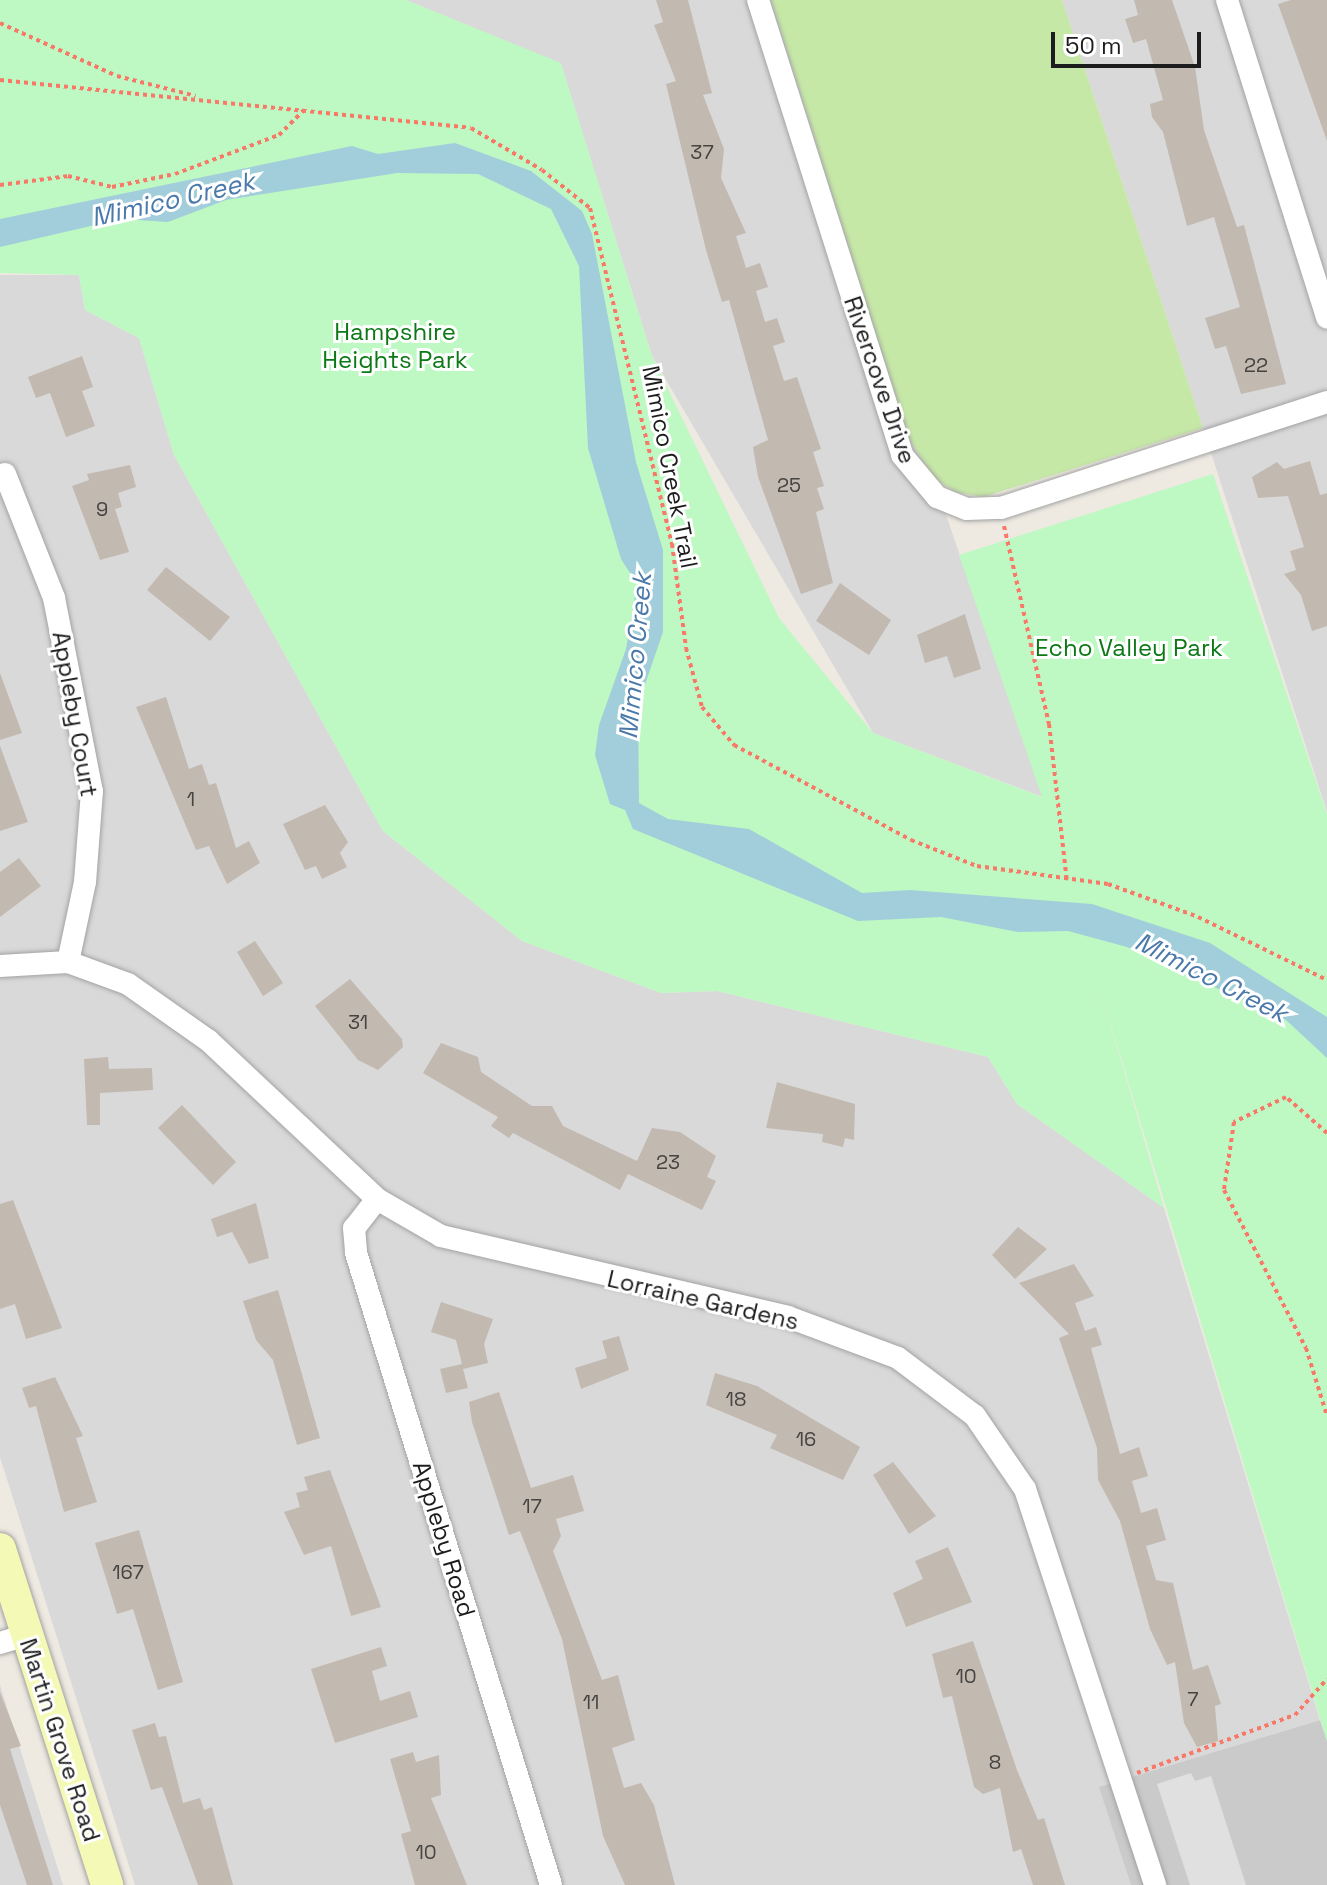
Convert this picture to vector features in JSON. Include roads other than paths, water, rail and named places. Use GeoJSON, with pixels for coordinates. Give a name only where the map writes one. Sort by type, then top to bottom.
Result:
{"type":"FeatureCollection","features":[{"type":"Feature","properties":{"kind":"main road","name":"Martin Grove Road"},"geometry":{"type":"LineString","coordinates":[[0,1549],[13,1639],[107,1885]]}},
{"type":"Feature","properties":{"kind":"street","name":"Rivercove Drive"},"geometry":{"type":"LineString","coordinates":[[758,0],[902,455],[937,497],[967,509],[1001,508],[1327,402]]}},
{"type":"Feature","properties":{"kind":"street"},"geometry":{"type":"LineString","coordinates":[[1227,0],[1317,242],[1327,318]]}},
{"type":"Feature","properties":{"kind":"street","name":"Appleby Court"},"geometry":{"type":"LineString","coordinates":[[5,474],[54,598],[92,791],[85,882],[68,962]]}},
{"type":"Feature","properties":{"kind":"street","name":"Lorraine Gardens"},"geometry":{"type":"LineString","coordinates":[[0,966],[68,962],[128,984],[170,1010],[377,1199],[441,1236],[788,1317],[898,1358],[975,1416],[1025,1489],[1124,1778],[1155,1885]]}},
{"type":"Feature","properties":{"kind":"street","name":"Appleby Road"},"geometry":{"type":"LineString","coordinates":[[377,1199],[354,1228],[356,1253],[551,1885]]}},
{"type":"Feature","properties":{"kind":"water","name":"Mimico Creek"},"geometry":{"type":"Polygon","coordinates":[[[455,143],[531,171],[582,211],[592,234],[636,462],[663,550],[663,632],[638,705],[639,803],[668,819],[749,829],[862,893],[910,890],[1092,904],[1210,943],[1327,1017],[1327,1058],[1286,1020],[1127,947],[1068,931],[1018,932],[941,917],[858,921],[633,829],[625,810],[610,804],[595,755],[599,725],[626,649],[637,584],[621,559],[588,448],[579,266],[551,209],[478,174],[397,173],[226,200],[168,222],[121,219],[0,247],[0,219],[352,146],[378,154],[455,143]]]}},
{"type":"Feature","properties":{"kind":"park label","name":"Hampshire Heights Park"},"geometry":{"type":"Point","coordinates":[395,346]}},
{"type":"Feature","properties":{"kind":"park label","name":"Echo Valley Park"},"geometry":{"type":"Point","coordinates":[1129,648]}}]}
